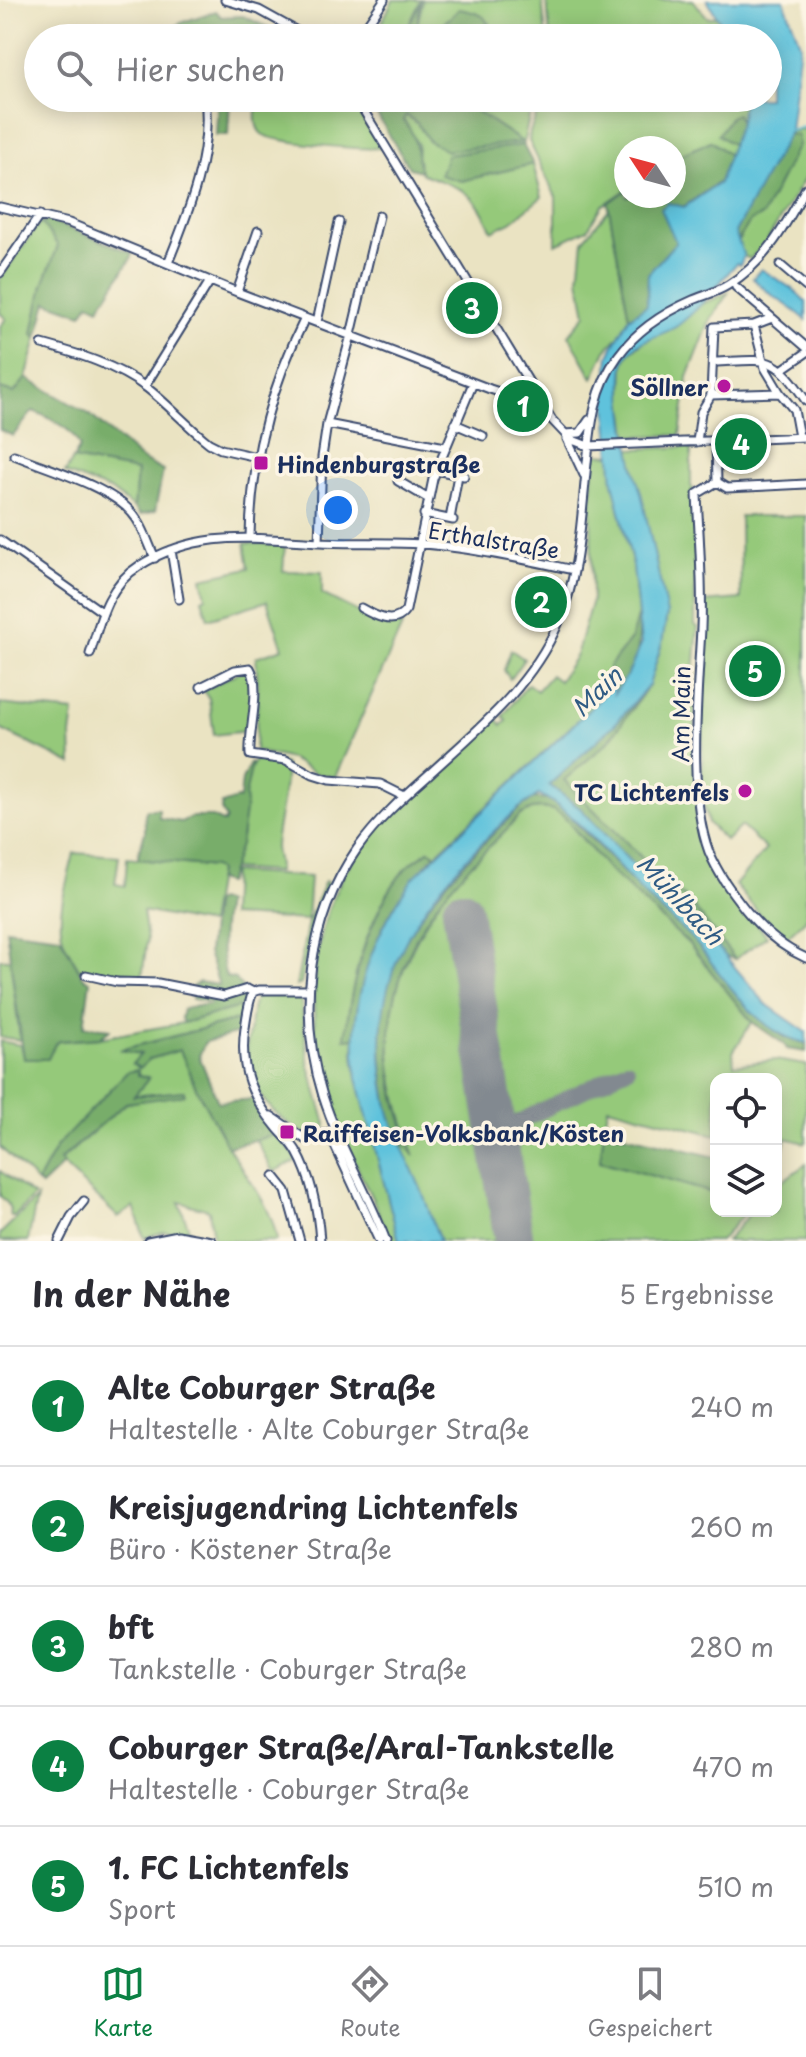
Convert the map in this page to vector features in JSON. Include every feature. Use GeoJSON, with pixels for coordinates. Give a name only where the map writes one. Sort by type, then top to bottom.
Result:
{"type":"FeatureCollection","features":[{"type":"Feature","properties":{"kind":"street"},"geometry":{"type":"LineString","coordinates":[[225,0],[259,10],[284,24]]}},
{"type":"Feature","properties":{"kind":"street"},"geometry":{"type":"LineString","coordinates":[[367,24],[384,0]]}},
{"type":"Feature","properties":{"kind":"street"},"geometry":{"type":"LineString","coordinates":[[168,263],[191,205],[199,173],[205,141],[205,112]]}},
{"type":"Feature","properties":{"kind":"street"},"geometry":{"type":"LineString","coordinates":[[363,112],[537,396],[564,434],[585,477]]}},
{"type":"Feature","properties":{"kind":"street"},"geometry":{"type":"LineString","coordinates":[[379,1241],[332,1131],[314,1058],[309,990],[319,928],[336,884],[359,846],[404,796],[520,687],[540,658],[559,621],[574,570],[592,414],[611,366],[645,328],[672,309],[730,284],[766,253],[785,227],[806,188]]}},
{"type":"Feature","properties":{"kind":"street"},"geometry":{"type":"LineString","coordinates":[[0,207],[84,229],[473,383],[520,399],[537,396]]}},
{"type":"Feature","properties":{"kind":"street"},"geometry":{"type":"LineString","coordinates":[[0,273],[40,215]]}},
{"type":"Feature","properties":{"kind":"street"},"geometry":{"type":"LineString","coordinates":[[319,542],[322,457],[327,424],[379,216]]}},
{"type":"Feature","properties":{"kind":"street"},"geometry":{"type":"LineString","coordinates":[[317,322],[339,222]]}},
{"type":"Feature","properties":{"kind":"street"},"geometry":{"type":"LineString","coordinates":[[237,292],[258,231]]}},
{"type":"Feature","properties":{"kind":"street"},"geometry":{"type":"LineString","coordinates":[[780,265],[806,287]]}},
{"type":"Feature","properties":{"kind":"street"},"geometry":{"type":"LineString","coordinates":[[145,386],[210,281]]}},
{"type":"Feature","properties":{"kind":"street"},"geometry":{"type":"LineString","coordinates":[[736,287],[806,347]]}},
{"type":"Feature","properties":{"kind":"street"},"geometry":{"type":"LineString","coordinates":[[250,537],[257,457],[277,384],[305,318]]}},
{"type":"Feature","properties":{"kind":"street"},"geometry":{"type":"LineString","coordinates":[[697,442],[701,412],[711,395],[714,327],[754,325],[772,318]]}},
{"type":"Feature","properties":{"kind":"street"},"geometry":{"type":"LineString","coordinates":[[564,434],[588,446],[802,437],[794,410],[780,393],[764,360],[754,325]]}},
{"type":"Feature","properties":{"kind":"street"},"geometry":{"type":"LineString","coordinates":[[42,344],[99,361],[145,386],[209,443],[257,457]]}},
{"type":"Feature","properties":{"kind":"street"},"geometry":{"type":"LineString","coordinates":[[783,369],[806,353]]}},
{"type":"Feature","properties":{"kind":"street"},"geometry":{"type":"LineString","coordinates":[[714,362],[771,361],[783,369],[806,401]]}},
{"type":"Feature","properties":{"kind":"street"},"geometry":{"type":"LineString","coordinates":[[361,608],[394,620],[403,616],[406,610],[427,498],[473,383]]}},
{"type":"Feature","properties":{"kind":"street"},"geometry":{"type":"LineString","coordinates":[[711,395],[780,393]]}},
{"type":"Feature","properties":{"kind":"street"},"geometry":{"type":"LineString","coordinates":[[794,410],[804,413]]}},
{"type":"Feature","properties":{"kind":"street"},"geometry":{"type":"LineString","coordinates":[[564,434],[580,433],[592,414]]}},
{"type":"Feature","properties":{"kind":"street"},"geometry":{"type":"LineString","coordinates":[[327,424],[445,447]]}},
{"type":"Feature","properties":{"kind":"street"},"geometry":{"type":"LineString","coordinates":[[455,424],[483,436]]}},
{"type":"Feature","properties":{"kind":"street"},"geometry":{"type":"LineString","coordinates":[[716,440],[717,482],[727,488],[806,484]]}},
{"type":"Feature","properties":{"kind":"street"},"geometry":{"type":"LineString","coordinates":[[14,455],[106,492],[122,503],[134,515],[155,558]]}},
{"type":"Feature","properties":{"kind":"street"},"geometry":{"type":"LineString","coordinates":[[424,514],[452,520],[461,476],[436,470]]}},
{"type":"Feature","properties":{"kind":"street"},"geometry":{"type":"LineString","coordinates":[[398,481],[427,498]]}},
{"type":"Feature","properties":{"kind":"street","name":"Am Main"},"geometry":{"type":"LineString","coordinates":[[717,482],[697,494],[701,614],[697,722],[700,815],[708,850],[725,883],[753,919],[771,936],[806,958]]}},
{"type":"Feature","properties":{"kind":"street","name":"Erthalstraße"},"geometry":{"type":"LineString","coordinates":[[90,654],[102,612],[116,587],[138,566],[171,550],[205,540],[250,537],[441,546],[574,570]]}},
{"type":"Feature","properties":{"kind":"street"},"geometry":{"type":"LineString","coordinates":[[0,540],[102,612]]}},
{"type":"Feature","properties":{"kind":"street"},"geometry":{"type":"LineString","coordinates":[[171,550],[179,599]]}},
{"type":"Feature","properties":{"kind":"street"},"geometry":{"type":"LineString","coordinates":[[201,687],[235,670],[250,668],[255,680],[250,755],[286,760],[329,780],[387,785],[404,796]]}},
{"type":"Feature","properties":{"kind":"street"},"geometry":{"type":"LineString","coordinates":[[86,975],[117,982],[158,983],[224,996],[247,989],[253,992],[309,990]]}},
{"type":"Feature","properties":{"kind":"street"},"geometry":{"type":"LineString","coordinates":[[253,992],[242,1058],[249,1082],[265,1110],[296,1151],[305,1170],[315,1203],[320,1241]]}},
{"type":"Feature","properties":{"kind":"street"},"geometry":{"type":"LineString","coordinates":[[265,1110],[305,1139],[332,1131]]}},
{"type":"Feature","properties":{"kind":"street"},"geometry":{"type":"LineString","coordinates":[[332,1131],[386,1241]]}},
{"type":"Feature","properties":{"kind":"street"},"geometry":{"type":"LineString","coordinates":[[274,1176],[286,1191],[300,1241]]}},
{"type":"Feature","properties":{"kind":"street"},"geometry":{"type":"LineString","coordinates":[[59,1241],[71,1217],[84,1201]]}},
{"type":"Feature","properties":{"kind":"street"},"geometry":{"type":"LineString","coordinates":[[148,1241],[178,1235],[212,1241]]}},
{"type":"Feature","properties":{"kind":"green space"},"geometry":{"type":"Polygon","coordinates":[[[393,0],[421,0],[410,24],[381,24],[393,0]]]}},
{"type":"Feature","properties":{"kind":"green space"},"geometry":{"type":"Polygon","coordinates":[[[421,0],[417,24],[410,24],[421,0]]]}},
{"type":"Feature","properties":{"kind":"green space"},"geometry":{"type":"Polygon","coordinates":[[[423,0],[542,0],[545,24],[489,24],[455,14],[443,24],[417,24],[423,0]]]}},
{"type":"Feature","properties":{"kind":"green space"},"geometry":{"type":"Polygon","coordinates":[[[547,0],[693,0],[708,18],[717,16],[722,24],[549,24],[547,0]]]}},
{"type":"Feature","properties":{"kind":"green space"},"geometry":{"type":"Polygon","coordinates":[[[459,9],[486,19],[488,24],[440,24],[459,9]]]}},
{"type":"Feature","properties":{"kind":"green space"},"geometry":{"type":"Polygon","coordinates":[[[216,11],[221,17],[243,16],[261,24],[180,24],[216,11]]]}},
{"type":"Feature","properties":{"kind":"green space"},"geometry":{"type":"Polygon","coordinates":[[[217,112],[229,112],[228,135],[216,135],[217,112]]]}},
{"type":"Feature","properties":{"kind":"green space"},"geometry":{"type":"Polygon","coordinates":[[[256,112],[358,112],[381,148],[319,145],[270,137],[259,131],[256,112]]]}},
{"type":"Feature","properties":{"kind":"green space"},"geometry":{"type":"Polygon","coordinates":[[[375,112],[478,112],[522,142],[447,151],[429,141],[417,123],[406,115],[403,120],[414,140],[421,171],[409,168],[375,112]]]}},
{"type":"Feature","properties":{"kind":"green space"},"geometry":{"type":"Polygon","coordinates":[[[478,112],[530,112],[523,145],[448,155],[461,181],[533,164],[542,197],[511,222],[492,231],[479,206],[465,192],[421,173],[417,160],[418,145],[403,120],[405,115],[417,123],[429,141],[521,141],[478,112]]]}},
{"type":"Feature","properties":{"kind":"green space"},"geometry":{"type":"Polygon","coordinates":[[[538,112],[742,112],[740,122],[737,114],[719,135],[733,145],[729,155],[711,141],[686,152],[686,136],[614,136],[614,198],[602,206],[588,229],[556,244],[556,197],[529,141],[538,112]]]}},
{"type":"Feature","properties":{"kind":"green space"},"geometry":{"type":"Polygon","coordinates":[[[737,114],[740,122],[733,145],[718,135],[731,116],[737,114]]]}},
{"type":"Feature","properties":{"kind":"green space"},"geometry":{"type":"Polygon","coordinates":[[[806,129],[806,176],[765,244],[750,259],[744,256],[738,241],[750,221],[762,215],[798,145],[798,136],[789,132],[806,129]]]}},
{"type":"Feature","properties":{"kind":"green space"},"geometry":{"type":"Polygon","coordinates":[[[788,134],[798,136],[798,145],[762,216],[750,221],[738,241],[735,232],[788,134]]]}},
{"type":"Feature","properties":{"kind":"green space"},"geometry":{"type":"Polygon","coordinates":[[[711,141],[729,155],[719,182],[686,205],[686,152],[711,141]]]}},
{"type":"Feature","properties":{"kind":"green space"},"geometry":{"type":"Polygon","coordinates":[[[523,145],[533,164],[461,181],[440,175],[447,155],[523,145]]]}},
{"type":"Feature","properties":{"kind":"green space"},"geometry":{"type":"Polygon","coordinates":[[[614,199],[614,208],[669,208],[676,242],[648,274],[647,305],[629,318],[608,203],[614,199]]]}},
{"type":"Feature","properties":{"kind":"green space"},"geometry":{"type":"Polygon","coordinates":[[[609,209],[629,318],[606,350],[593,378],[569,335],[586,314],[579,279],[583,241],[609,209]]]}},
{"type":"Feature","properties":{"kind":"green space"},"geometry":{"type":"Polygon","coordinates":[[[48,220],[128,251],[132,257],[99,308],[89,303],[82,314],[47,302],[37,338],[33,334],[43,285],[58,246],[41,222],[48,220]]]}},
{"type":"Feature","properties":{"kind":"green space"},"geometry":{"type":"Polygon","coordinates":[[[41,221],[58,246],[43,285],[33,334],[37,338],[26,378],[14,393],[0,389],[0,326],[6,319],[0,313],[0,279],[41,221]]]}},
{"type":"Feature","properties":{"kind":"green space"},"geometry":{"type":"Polygon","coordinates":[[[728,293],[710,321],[688,377],[680,435],[628,434],[623,398],[624,364],[629,353],[646,340],[674,328],[699,305],[728,293]]]}},
{"type":"Feature","properties":{"kind":"green space"},"geometry":{"type":"Polygon","coordinates":[[[26,378],[89,414],[141,459],[163,471],[155,511],[140,515],[134,508],[137,471],[73,459],[80,447],[72,434],[54,421],[33,411],[13,436],[0,430],[0,389],[14,393],[26,378]]]}},
{"type":"Feature","properties":{"kind":"green space"},"geometry":{"type":"Polygon","coordinates":[[[691,447],[691,486],[695,492],[695,625],[698,627],[694,672],[697,820],[703,849],[717,875],[767,936],[735,959],[688,900],[669,885],[564,780],[608,742],[649,685],[662,643],[667,614],[630,449],[691,447]]]}},
{"type":"Feature","properties":{"kind":"green space"},"geometry":{"type":"Polygon","coordinates":[[[595,454],[611,455],[613,482],[633,566],[638,614],[631,639],[609,667],[609,686],[596,703],[435,855],[430,850],[405,869],[380,907],[357,972],[345,1039],[355,1038],[357,1078],[399,1241],[390,1241],[340,1129],[323,1077],[314,1004],[322,931],[350,863],[373,832],[493,720],[497,719],[502,725],[507,721],[503,716],[528,684],[537,691],[551,675],[559,681],[576,655],[592,600],[591,503],[595,454]]]}},
{"type":"Feature","properties":{"kind":"green space"},"geometry":{"type":"Polygon","coordinates":[[[73,459],[137,471],[134,508],[110,490],[65,473],[73,459]]]}},
{"type":"Feature","properties":{"kind":"green space"},"geometry":{"type":"Polygon","coordinates":[[[740,516],[806,516],[806,919],[786,938],[772,929],[735,885],[766,849],[741,826],[726,841],[708,823],[702,798],[703,602],[741,599],[740,516]]]}},
{"type":"Feature","properties":{"kind":"green space"},"geometry":{"type":"Polygon","coordinates":[[[245,543],[285,545],[283,571],[322,572],[322,594],[376,621],[402,626],[335,777],[317,774],[291,759],[255,751],[256,657],[283,648],[267,601],[208,619],[202,599],[206,597],[202,578],[249,568],[245,543]]]}},
{"type":"Feature","properties":{"kind":"green space"},"geometry":{"type":"Polygon","coordinates":[[[638,614],[636,658],[613,696],[613,683],[609,686],[609,667],[631,639],[638,614]]]}},
{"type":"Feature","properties":{"kind":"green space"},"geometry":{"type":"Polygon","coordinates":[[[511,650],[524,659],[510,679],[504,670],[511,650]]]}},
{"type":"Feature","properties":{"kind":"green space"},"geometry":{"type":"Polygon","coordinates":[[[244,669],[249,671],[253,695],[247,731],[214,735],[209,698],[203,691],[244,669]]]}},
{"type":"Feature","properties":{"kind":"green space"},"geometry":{"type":"Polygon","coordinates":[[[649,685],[608,742],[564,780],[669,885],[688,900],[735,959],[724,956],[694,921],[573,804],[549,785],[616,723],[649,685]]]}},
{"type":"Feature","properties":{"kind":"green space"},"geometry":{"type":"Polygon","coordinates":[[[0,704],[74,712],[72,764],[0,729],[0,704]]]}},
{"type":"Feature","properties":{"kind":"green space"},"geometry":{"type":"Polygon","coordinates":[[[257,758],[285,764],[285,785],[275,847],[277,872],[231,869],[241,839],[248,775],[257,758]]]}},
{"type":"Feature","properties":{"kind":"green space"},"geometry":{"type":"Polygon","coordinates":[[[250,763],[240,845],[227,883],[217,880],[218,870],[213,867],[138,859],[147,809],[159,809],[159,818],[181,822],[191,817],[212,817],[224,823],[226,819],[221,810],[222,804],[240,798],[242,780],[250,763]]]}},
{"type":"Feature","properties":{"kind":"green space"},"geometry":{"type":"Polygon","coordinates":[[[534,798],[550,799],[563,810],[657,907],[692,938],[748,1008],[784,1037],[806,1043],[806,1052],[787,1049],[752,1022],[689,944],[607,868],[564,817],[553,810],[532,809],[520,815],[438,903],[422,927],[400,979],[393,1006],[390,1062],[398,1108],[415,1156],[398,1138],[388,1107],[381,1029],[387,990],[399,955],[416,923],[438,893],[492,835],[534,798]]]}},
{"type":"Feature","properties":{"kind":"green space"},"geometry":{"type":"Polygon","coordinates":[[[532,809],[553,810],[564,817],[607,868],[689,944],[752,1022],[733,1052],[734,1065],[775,1060],[806,1065],[806,1141],[786,1138],[782,1153],[782,1073],[710,1073],[710,1133],[608,1107],[600,1161],[710,1192],[710,1217],[741,1217],[720,1241],[440,1241],[397,1138],[414,1154],[392,1075],[390,1025],[394,1000],[413,947],[449,888],[520,815],[532,809]]]}},
{"type":"Feature","properties":{"kind":"green space"},"geometry":{"type":"Polygon","coordinates":[[[430,850],[435,855],[401,896],[378,939],[363,985],[355,1038],[345,1039],[357,972],[371,928],[405,869],[430,850]]]}},
{"type":"Feature","properties":{"kind":"green space"},"geometry":{"type":"Polygon","coordinates":[[[74,853],[119,856],[115,884],[125,886],[127,858],[213,867],[218,870],[209,924],[143,911],[147,939],[142,979],[103,976],[79,969],[61,931],[63,897],[74,853]]]}},
{"type":"Feature","properties":{"kind":"green space"},"geometry":{"type":"Polygon","coordinates":[[[232,872],[310,877],[307,920],[230,916],[232,872]]]}},
{"type":"Feature","properties":{"kind":"green space"},"geometry":{"type":"Polygon","coordinates":[[[325,881],[328,883],[314,920],[301,984],[296,986],[308,921],[325,881]]]}},
{"type":"Feature","properties":{"kind":"green space"},"geometry":{"type":"Polygon","coordinates":[[[214,902],[225,903],[221,940],[226,977],[235,979],[247,994],[243,1006],[183,1023],[183,1009],[213,1003],[192,999],[192,987],[199,982],[219,985],[208,953],[213,906],[214,902]]]}},
{"type":"Feature","properties":{"kind":"green space"},"geometry":{"type":"Polygon","coordinates":[[[6,929],[60,936],[83,977],[90,981],[84,1026],[111,1029],[100,1038],[59,1041],[48,1059],[24,1059],[6,929]]]}},
{"type":"Feature","properties":{"kind":"green space"},"geometry":{"type":"Polygon","coordinates":[[[0,959],[10,959],[20,1040],[0,1037],[0,959]]]}},
{"type":"Feature","properties":{"kind":"green space"},"geometry":{"type":"Polygon","coordinates":[[[263,993],[294,994],[301,1001],[309,1066],[326,1124],[325,1129],[309,1136],[276,1114],[252,1082],[246,1051],[254,1001],[263,993]]]}},
{"type":"Feature","properties":{"kind":"green space"},"geometry":{"type":"Polygon","coordinates":[[[243,1006],[241,1019],[123,1049],[150,1059],[180,1050],[215,1123],[264,1203],[277,1241],[224,1241],[213,1238],[209,1210],[179,1202],[190,1232],[163,1232],[144,1238],[134,1207],[118,1217],[63,1165],[60,1161],[126,1103],[183,1091],[132,1096],[148,1077],[138,1075],[138,1070],[57,1146],[37,1182],[0,1147],[0,1041],[20,1045],[22,1054],[47,1059],[59,1041],[100,1038],[183,1023],[243,1006]]]}},
{"type":"Feature","properties":{"kind":"green space"},"geometry":{"type":"Polygon","coordinates":[[[241,1019],[239,1033],[205,1042],[199,1056],[218,1102],[255,1099],[277,1134],[228,1147],[197,1090],[180,1050],[150,1059],[140,1068],[132,1064],[141,1054],[120,1050],[241,1019]]]}},
{"type":"Feature","properties":{"kind":"green space"},"geometry":{"type":"Polygon","coordinates":[[[138,1070],[138,1075],[149,1078],[134,1096],[184,1091],[185,1095],[126,1103],[60,1160],[63,1165],[41,1186],[37,1182],[57,1146],[127,1072],[138,1070]]]}},
{"type":"Feature","properties":{"kind":"green space"},"geometry":{"type":"Polygon","coordinates":[[[604,1130],[710,1156],[710,1192],[600,1161],[604,1130]]]}},
{"type":"Feature","properties":{"kind":"green space"},"geometry":{"type":"Polygon","coordinates":[[[277,1134],[298,1160],[273,1172],[256,1140],[277,1134]]]}},
{"type":"Feature","properties":{"kind":"green space"},"geometry":{"type":"Polygon","coordinates":[[[806,1164],[806,1241],[726,1241],[747,1217],[782,1217],[782,1182],[806,1164]]]}},
{"type":"Feature","properties":{"kind":"green space"},"geometry":{"type":"Polygon","coordinates":[[[0,1171],[34,1196],[14,1217],[11,1217],[6,1201],[0,1196],[0,1171]]]}},
{"type":"Feature","properties":{"kind":"green space"},"geometry":{"type":"Polygon","coordinates":[[[37,1198],[28,1241],[0,1241],[0,1234],[37,1198]]]}},
{"type":"Feature","properties":{"kind":"water"},"geometry":{"type":"Polygon","coordinates":[[[707,0],[784,0],[800,44],[790,131],[735,232],[744,256],[740,265],[737,263],[677,326],[629,353],[625,364],[623,400],[633,463],[667,614],[662,643],[649,685],[616,723],[549,785],[581,809],[634,866],[695,920],[766,1004],[806,1032],[806,1043],[771,1028],[756,1016],[689,935],[641,891],[580,826],[539,794],[519,808],[456,869],[430,901],[409,935],[393,970],[383,1009],[381,1051],[386,1098],[396,1133],[440,1241],[399,1241],[357,1078],[356,1024],[366,973],[385,924],[413,878],[614,683],[614,694],[628,674],[641,644],[633,566],[613,482],[606,395],[609,355],[629,318],[647,305],[648,274],[676,242],[661,209],[686,208],[719,183],[742,112],[782,112],[782,24],[722,24],[707,0]]]}},
{"type":"Feature","properties":{"kind":"water"},"geometry":{"type":"Polygon","coordinates":[[[761,269],[794,290],[806,302],[806,320],[753,278],[761,269]]]}},
{"type":"Feature","properties":{"kind":"waterway"},"geometry":{"type":"LineString","coordinates":[[790,131],[806,126]]}},
{"type":"Feature","properties":{"kind":"taxiway"},"geometry":{"type":"LineString","coordinates":[[496,1133],[627,1069]]}},
{"type":"Feature","properties":{"kind":"runway"},"geometry":{"type":"LineString","coordinates":[[462,910],[514,1241]]}},
{"type":"Feature","properties":{"kind":"place","name":"bft"},"geometry":{"type":"Point","coordinates":[472,308]}},
{"type":"Feature","properties":{"kind":"place","name":"Söllner"},"geometry":{"type":"Point","coordinates":[724,386]}},
{"type":"Feature","properties":{"kind":"place","name":"Alte Coburger Straße"},"geometry":{"type":"Point","coordinates":[523,406]}},
{"type":"Feature","properties":{"kind":"place","name":"Coburger Straße/Aral-Tankstelle"},"geometry":{"type":"Point","coordinates":[741,444]}},
{"type":"Feature","properties":{"kind":"place","name":"Hindenburgstraße"},"geometry":{"type":"Point","coordinates":[261,463]}},
{"type":"Feature","properties":{"kind":"place","name":"Kreisjugendring Lichtenfels"},"geometry":{"type":"Point","coordinates":[541,602]}},
{"type":"Feature","properties":{"kind":"place","name":"1. FC Lichtenfels"},"geometry":{"type":"Point","coordinates":[755,671]}},
{"type":"Feature","properties":{"kind":"place","name":"TC Lichtenfels"},"geometry":{"type":"Point","coordinates":[745,791]}},
{"type":"Feature","properties":{"kind":"place","name":"Raiffeisen-Volksbank/Kösten"},"geometry":{"type":"Point","coordinates":[287,1132]}},
{"type":"Feature","properties":{"kind":"water label","name":"Main"},"geometry":{"type":"Point","coordinates":[596,691]}},
{"type":"Feature","properties":{"kind":"water label","name":"Mühlbach"},"geometry":{"type":"Point","coordinates":[681,899]}}]}
